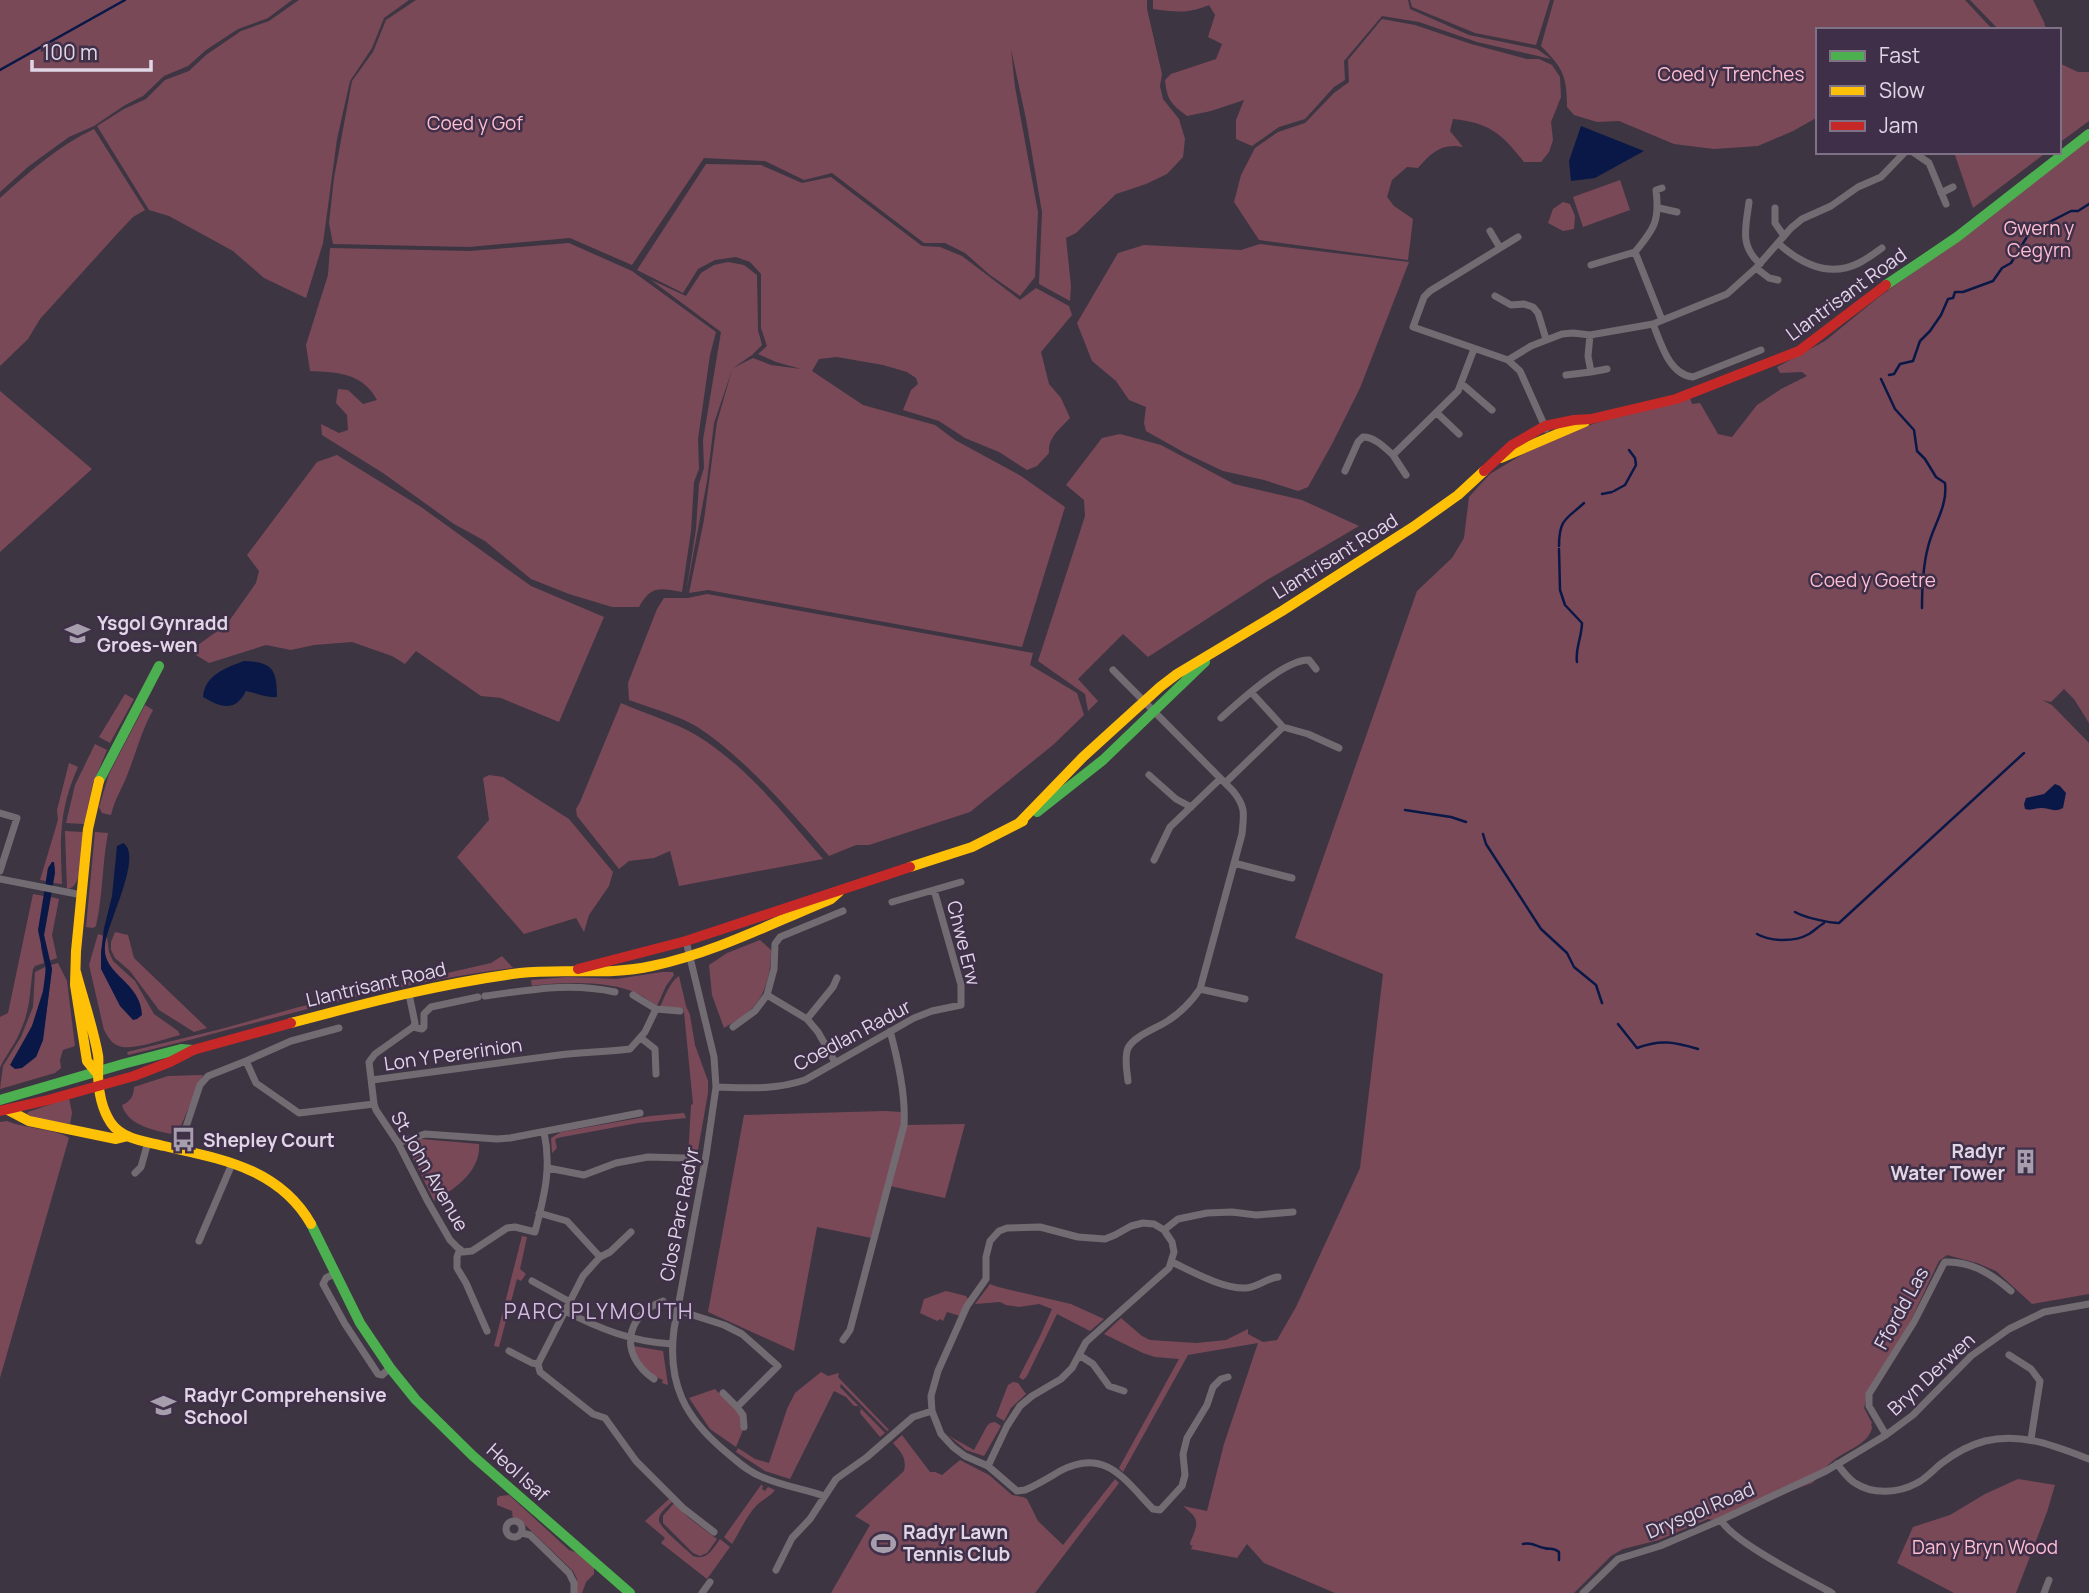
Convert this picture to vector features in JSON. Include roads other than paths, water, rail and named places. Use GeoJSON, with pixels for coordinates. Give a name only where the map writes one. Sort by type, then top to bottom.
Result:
{"type":"FeatureCollection","features":[{"type":"Feature","properties":{"kind":"main road","name":"Llantrisant Road"},"geometry":{"type":"LineString","coordinates":[[1019,823],[1083,757],[1177,674],[1413,527],[1458,495],[1512,445],[1574,420],[1591,419],[1676,399],[1799,351],[1893,280],[1957,237],[2089,134]]}},
{"type":"Feature","properties":{"kind":"main road","name":"Llantrisant Road"},"geometry":{"type":"LineString","coordinates":[[570,971],[686,941],[971,848],[1019,823],[1075,783],[1219,648]]}},
{"type":"Feature","properties":{"kind":"main road"},"geometry":{"type":"LineString","coordinates":[[128,1136],[114,1127],[104,1108],[96,1072],[99,1058],[76,972],[76,951],[88,829],[100,778],[159,666]]}},
{"type":"Feature","properties":{"kind":"main road","name":"Llantrisant Road"},"geometry":{"type":"LineString","coordinates":[[4,1111],[99,1086],[179,1059],[193,1050],[329,1012],[409,994],[537,971],[627,971],[689,956],[755,933],[839,892]]}},
{"type":"Feature","properties":{"kind":"main road","name":"Llantrisant Road"},"geometry":{"type":"LineString","coordinates":[[0,1100],[181,1049],[193,1050]]}},
{"type":"Feature","properties":{"kind":"main road","name":"Heol Isaf"},"geometry":{"type":"LineString","coordinates":[[4,1111],[29,1122],[61,1126],[116,1139],[128,1136],[206,1155],[275,1184],[296,1201],[355,1314],[410,1394],[584,1555],[630,1593]]}},
{"type":"Feature","properties":{"kind":"street"},"geometry":{"type":"LineString","coordinates":[[1508,360],[1546,339],[1573,333],[1590,335],[1653,324],[1727,294],[1758,266],[1802,219],[1831,206],[1858,187],[1881,177],[1903,154]]}},
{"type":"Feature","properties":{"kind":"street"},"geometry":{"type":"LineString","coordinates":[[1916,154],[1929,163],[1946,204]]}},
{"type":"Feature","properties":{"kind":"street"},"geometry":{"type":"LineString","coordinates":[[1941,193],[1953,187]]}},
{"type":"Feature","properties":{"kind":"street"},"geometry":{"type":"LineString","coordinates":[[1591,265],[1635,252],[1651,232],[1657,219],[1659,208],[1656,190],[1662,188]]}},
{"type":"Feature","properties":{"kind":"street"},"geometry":{"type":"LineString","coordinates":[[1749,202],[1745,238],[1748,251],[1769,278],[1778,280]]}},
{"type":"Feature","properties":{"kind":"street"},"geometry":{"type":"LineString","coordinates":[[1659,208],[1677,212]]}},
{"type":"Feature","properties":{"kind":"street"},"geometry":{"type":"LineString","coordinates":[[1774,208],[1775,223],[1784,236]]}},
{"type":"Feature","properties":{"kind":"street"},"geometry":{"type":"LineString","coordinates":[[1737,216],[1747,218]]}},
{"type":"Feature","properties":{"kind":"street"},"geometry":{"type":"LineString","coordinates":[[1490,231],[1500,248]]}},
{"type":"Feature","properties":{"kind":"street"},"geometry":{"type":"LineString","coordinates":[[1518,237],[1430,291],[1424,297],[1412,327],[1508,360],[1520,371],[1547,431]]}},
{"type":"Feature","properties":{"kind":"street"},"geometry":{"type":"LineString","coordinates":[[1778,243],[1799,260],[1831,269],[1849,267],[1882,248]]}},
{"type":"Feature","properties":{"kind":"street"},"geometry":{"type":"LineString","coordinates":[[1865,248],[1870,256]]}},
{"type":"Feature","properties":{"kind":"street"},"geometry":{"type":"LineString","coordinates":[[1635,252],[1662,320]]}},
{"type":"Feature","properties":{"kind":"street"},"geometry":{"type":"LineString","coordinates":[[1495,296],[1511,305],[1524,304],[1533,307],[1538,313],[1546,339]]}},
{"type":"Feature","properties":{"kind":"street"},"geometry":{"type":"LineString","coordinates":[[1653,324],[1673,366],[1678,373],[1685,376],[1693,377],[1761,350]]}},
{"type":"Feature","properties":{"kind":"street"},"geometry":{"type":"LineString","coordinates":[[1590,335],[1588,356],[1591,372]]}},
{"type":"Feature","properties":{"kind":"street"},"geometry":{"type":"LineString","coordinates":[[1393,456],[1458,391],[1474,349]]}},
{"type":"Feature","properties":{"kind":"street"},"geometry":{"type":"LineString","coordinates":[[1566,375],[1607,369]]}},
{"type":"Feature","properties":{"kind":"street"},"geometry":{"type":"LineString","coordinates":[[1462,384],[1492,410]]}},
{"type":"Feature","properties":{"kind":"street"},"geometry":{"type":"LineString","coordinates":[[1437,413],[1459,434]]}},
{"type":"Feature","properties":{"kind":"street"},"geometry":{"type":"LineString","coordinates":[[1345,471],[1359,442],[1363,436],[1368,436],[1393,456],[1406,475]]}},
{"type":"Feature","properties":{"kind":"street"},"geometry":{"type":"LineString","coordinates":[[1221,718],[1272,676],[1297,661],[1308,660],[1316,669]]}},
{"type":"Feature","properties":{"kind":"street"},"geometry":{"type":"LineString","coordinates":[[1113,670],[1223,781],[1241,801],[1244,810],[1242,834],[1200,989],[1181,1012],[1140,1037],[1129,1048],[1126,1054],[1128,1081]]}},
{"type":"Feature","properties":{"kind":"street"},"geometry":{"type":"LineString","coordinates":[[1251,692],[1283,727],[1308,734],[1339,748]]}},
{"type":"Feature","properties":{"kind":"street"},"geometry":{"type":"LineString","coordinates":[[1154,860],[1170,827],[1283,727]]}},
{"type":"Feature","properties":{"kind":"street"},"geometry":{"type":"LineString","coordinates":[[1149,775],[1176,799],[1191,807]]}},
{"type":"Feature","properties":{"kind":"street"},"geometry":{"type":"LineString","coordinates":[[0,813],[17,818],[0,871]]}},
{"type":"Feature","properties":{"kind":"street"},"geometry":{"type":"LineString","coordinates":[[1234,863],[1292,878]]}},
{"type":"Feature","properties":{"kind":"street"},"geometry":{"type":"LineString","coordinates":[[0,879],[82,895]]}},
{"type":"Feature","properties":{"kind":"street","name":"Chwe Erw"},"geometry":{"type":"LineString","coordinates":[[892,902],[961,882]]}},
{"type":"Feature","properties":{"kind":"street","name":"Chwe Erw"},"geometry":{"type":"LineString","coordinates":[[934,890],[961,985],[961,1005]]}},
{"type":"Feature","properties":{"kind":"street"},"geometry":{"type":"LineString","coordinates":[[733,1027],[755,1011],[767,995],[774,970],[775,944],[780,937],[843,911]]}},
{"type":"Feature","properties":{"kind":"street","name":"Clos Parc Radyr"},"geometry":{"type":"LineString","coordinates":[[686,941],[714,1057],[716,1087],[672,1344],[673,1368],[679,1393],[690,1414],[705,1433],[754,1474],[824,1496]]}},
{"type":"Feature","properties":{"kind":"street"},"geometry":{"type":"LineString","coordinates":[[807,1019],[837,978]]}},
{"type":"Feature","properties":{"kind":"street"},"geometry":{"type":"LineString","coordinates":[[485,996],[488,979]]}},
{"type":"Feature","properties":{"kind":"street","name":"St John Avenue"},"geometry":{"type":"LineString","coordinates":[[539,1213],[535,1231],[507,1228],[472,1251],[460,1250],[450,1240],[374,1104],[369,1062],[413,1027],[422,1030],[425,1027],[424,1014],[431,1007],[530,989],[574,986],[615,992]]}},
{"type":"Feature","properties":{"kind":"street"},"geometry":{"type":"LineString","coordinates":[[1200,989],[1245,999]]}},
{"type":"Feature","properties":{"kind":"street"},"geometry":{"type":"LineString","coordinates":[[409,994],[415,1023],[413,1027]]}},
{"type":"Feature","properties":{"kind":"street"},"geometry":{"type":"LineString","coordinates":[[633,995],[656,1009],[680,1011]]}},
{"type":"Feature","properties":{"kind":"street"},"geometry":{"type":"LineString","coordinates":[[767,995],[807,1019],[818,1032],[835,1062]]}},
{"type":"Feature","properties":{"kind":"street","name":"Coedlan Radur"},"geometry":{"type":"LineString","coordinates":[[716,1087],[765,1089],[805,1080],[914,1018],[961,1005]]}},
{"type":"Feature","properties":{"kind":"street"},"geometry":{"type":"LineString","coordinates":[[656,1009],[641,1038],[654,1049],[656,1074]]}},
{"type":"Feature","properties":{"kind":"street"},"geometry":{"type":"LineString","coordinates":[[186,1127],[200,1085],[208,1076],[290,1041],[339,1028]]}},
{"type":"Feature","properties":{"kind":"street"},"geometry":{"type":"LineString","coordinates":[[844,1340],[850,1330],[904,1125],[903,1097],[890,1031]]}},
{"type":"Feature","properties":{"kind":"street","name":"Lon Y Pererinion"},"geometry":{"type":"LineString","coordinates":[[372,1080],[630,1049],[641,1038]]}},
{"type":"Feature","properties":{"kind":"street"},"geometry":{"type":"LineString","coordinates":[[246,1061],[256,1083],[299,1113],[374,1104]]}},
{"type":"Feature","properties":{"kind":"street"},"geometry":{"type":"LineString","coordinates":[[398,1143],[420,1134],[497,1139],[639,1113]]}},
{"type":"Feature","properties":{"kind":"street"},"geometry":{"type":"LineString","coordinates":[[544,1132],[548,1168],[539,1213],[567,1221],[600,1257]]}},
{"type":"Feature","properties":{"kind":"street"},"geometry":{"type":"LineString","coordinates":[[135,1173],[141,1167],[148,1142]]}},
{"type":"Feature","properties":{"kind":"street"},"geometry":{"type":"LineString","coordinates":[[548,1168],[584,1175],[616,1163],[648,1157],[684,1158]]}},
{"type":"Feature","properties":{"kind":"street"},"geometry":{"type":"LineString","coordinates":[[199,1241],[232,1164]]}},
{"type":"Feature","properties":{"kind":"street"},"geometry":{"type":"LineString","coordinates":[[1164,1230],[1178,1219],[1207,1213],[1256,1215],[1293,1212]]}},
{"type":"Feature","properties":{"kind":"street"},"geometry":{"type":"LineString","coordinates":[[988,1466],[1020,1406],[1061,1379],[1072,1368],[1086,1342],[1166,1272],[1172,1262],[1173,1247],[1164,1230],[1154,1224],[1132,1226],[1105,1239],[1078,1237],[1040,1227],[1007,1228],[996,1233],[988,1248],[986,1279],[967,1306],[931,1395],[932,1411],[941,1434],[965,1456],[988,1466],[1020,1492],[1076,1465],[1099,1463],[1118,1474],[1153,1509],[1160,1510],[1182,1486],[1185,1475],[1183,1454],[1187,1438],[1207,1405],[1213,1387],[1221,1379],[1228,1377]]}},
{"type":"Feature","properties":{"kind":"street"},"geometry":{"type":"LineString","coordinates":[[631,1232],[610,1252],[600,1257],[583,1276],[538,1364],[540,1372],[593,1414],[605,1418],[636,1461],[683,1508],[713,1532]]}},
{"type":"Feature","properties":{"kind":"street"},"geometry":{"type":"LineString","coordinates":[[460,1250],[457,1268],[487,1331]]}},
{"type":"Feature","properties":{"kind":"street"},"geometry":{"type":"LineString","coordinates":[[1172,1262],[1211,1280],[1239,1287],[1252,1287],[1278,1277]]}},
{"type":"Feature","properties":{"kind":"street","name":"Ffordd Las"},"geometry":{"type":"LineString","coordinates":[[1886,1435],[1869,1406],[1869,1394],[1907,1333],[1945,1262],[1955,1262],[1989,1273],[2011,1291]]}},
{"type":"Feature","properties":{"kind":"street"},"geometry":{"type":"LineString","coordinates":[[532,1281],[569,1302]]}},
{"type":"Feature","properties":{"kind":"street"},"geometry":{"type":"LineString","coordinates":[[654,1379],[636,1362],[631,1351],[630,1338],[641,1315],[663,1301]]}},
{"type":"Feature","properties":{"kind":"street","name":"Bryn Derwen"},"geometry":{"type":"LineString","coordinates":[[1837,1464],[1886,1435],[1913,1415],[1971,1356],[2000,1334],[2044,1312],[2089,1304]]}},
{"type":"Feature","properties":{"kind":"street"},"geometry":{"type":"LineString","coordinates":[[677,1310],[724,1325],[742,1334],[778,1366],[737,1407]]}},
{"type":"Feature","properties":{"kind":"street"},"geometry":{"type":"LineString","coordinates":[[565,1311],[605,1330],[630,1338],[672,1344]]}},
{"type":"Feature","properties":{"kind":"street"},"geometry":{"type":"LineString","coordinates":[[509,1351],[538,1364]]}},
{"type":"Feature","properties":{"kind":"street"},"geometry":{"type":"LineString","coordinates":[[1079,1355],[1093,1364],[1110,1386],[1124,1391]]}},
{"type":"Feature","properties":{"kind":"street"},"geometry":{"type":"LineString","coordinates":[[2009,1355],[2035,1372],[2040,1381],[2031,1439]]}},
{"type":"Feature","properties":{"kind":"street"},"geometry":{"type":"LineString","coordinates":[[723,1393],[743,1415],[744,1427]]}},
{"type":"Feature","properties":{"kind":"street"},"geometry":{"type":"LineString","coordinates":[[776,1570],[792,1538],[810,1520],[836,1479],[867,1457],[913,1417],[932,1411]]}},
{"type":"Feature","properties":{"kind":"street"},"geometry":{"type":"LineString","coordinates":[[1837,1464],[1858,1485],[1876,1490],[1892,1490],[1917,1483],[1953,1455],[1973,1445],[1995,1440],[2031,1439],[2089,1459]]}},
{"type":"Feature","properties":{"kind":"street","name":"Drysgol Road"},"geometry":{"type":"LineString","coordinates":[[1583,1593],[1618,1559],[1660,1546],[1721,1520],[1837,1464]]}},
{"type":"Feature","properties":{"kind":"street"},"geometry":{"type":"LineString","coordinates":[[1721,1520],[1725,1527],[1744,1542],[1832,1593]]}},
{"type":"Feature","properties":{"kind":"street"},"geometry":{"type":"LineString","coordinates":[[522,1533],[530,1535],[569,1573],[574,1583],[574,1593]]}},
{"type":"Feature","properties":{"kind":"street"},"geometry":{"type":"LineString","coordinates":[[2044,1593],[2049,1580]]}},
{"type":"Feature","properties":{"kind":"street"},"geometry":{"type":"LineString","coordinates":[[702,1593],[710,1582]]}},
{"type":"Feature","properties":{"kind":"water"},"geometry":{"type":"Polygon","coordinates":[[[1581,126],[1644,151],[1595,178],[1571,181],[1569,161],[1581,126]]]}},
{"type":"Feature","properties":{"kind":"water"},"geometry":{"type":"Polygon","coordinates":[[[244,661],[261,663],[271,669],[276,680],[277,697],[246,691],[237,703],[227,706],[203,697],[212,678],[244,661]]]}},
{"type":"Feature","properties":{"kind":"water"},"geometry":{"type":"Polygon","coordinates":[[[2055,784],[2066,793],[2063,808],[2025,809],[2026,798],[2044,794],[2055,784]]]}},
{"type":"Feature","properties":{"kind":"water"},"geometry":{"type":"Polygon","coordinates":[[[123,843],[128,850],[127,875],[105,946],[109,964],[140,1003],[142,1015],[133,1020],[120,1006],[101,969],[104,928],[112,896],[117,846],[123,843]]]}},
{"type":"Feature","properties":{"kind":"water"},"geometry":{"type":"Polygon","coordinates":[[[52,862],[55,873],[44,935],[52,969],[43,1040],[36,1057],[22,1068],[15,1069],[10,1065],[32,1026],[43,991],[46,969],[38,930],[48,868],[52,862]]]}},
{"type":"Feature","properties":{"kind":"waterway"},"geometry":{"type":"LineString","coordinates":[[0,70],[125,0]]}},
{"type":"Feature","properties":{"kind":"waterway"},"geometry":{"type":"LineString","coordinates":[[1889,375],[1894,374],[1900,364],[1913,361],[1920,341],[1930,331],[1948,299],[1953,298],[1955,292],[1963,292],[1993,281],[2002,268],[2011,263],[2030,232],[2089,204]]}},
{"type":"Feature","properties":{"kind":"waterway"},"geometry":{"type":"LineString","coordinates":[[1881,379],[1895,409],[1914,430],[1917,451],[1936,477],[1945,483],[1942,508],[1926,554],[1922,608]]}},
{"type":"Feature","properties":{"kind":"waterway"},"geometry":{"type":"LineString","coordinates":[[1614,491],[1625,485],[1636,465],[1629,450]]}},
{"type":"Feature","properties":{"kind":"waterway"},"geometry":{"type":"LineString","coordinates":[[1602,494],[1612,492]]}},
{"type":"Feature","properties":{"kind":"waterway"},"geometry":{"type":"LineString","coordinates":[[1559,546],[1562,524],[1584,503]]}},
{"type":"Feature","properties":{"kind":"waterway"},"geometry":{"type":"LineString","coordinates":[[1559,549],[1560,590],[1565,605],[1582,623],[1577,662]]}},
{"type":"Feature","properties":{"kind":"waterway"},"geometry":{"type":"LineString","coordinates":[[1795,912],[1839,923],[2024,753]]}},
{"type":"Feature","properties":{"kind":"waterway"},"geometry":{"type":"LineString","coordinates":[[1405,810],[1466,822]]}},
{"type":"Feature","properties":{"kind":"waterway"},"geometry":{"type":"LineString","coordinates":[[1483,834],[1486,844],[1541,929],[1567,953],[1574,967],[1596,985],[1602,1003]]}},
{"type":"Feature","properties":{"kind":"waterway"},"geometry":{"type":"LineString","coordinates":[[1757,934],[1776,940],[1790,940],[1803,937],[1824,923]]}},
{"type":"Feature","properties":{"kind":"waterway"},"geometry":{"type":"LineString","coordinates":[[1618,1024],[1637,1048],[1668,1042],[1698,1049]]}},
{"type":"Feature","properties":{"kind":"waterway"},"geometry":{"type":"LineString","coordinates":[[1523,1544],[1555,1550],[1559,1552],[1559,1560]]}},
{"type":"Feature","properties":{"kind":"place","name":"Ysgol Gynradd Groes-wen"},"geometry":{"type":"Point","coordinates":[77,634]}},
{"type":"Feature","properties":{"kind":"place","name":"Shepley Court"},"geometry":{"type":"Point","coordinates":[183,1140]}},
{"type":"Feature","properties":{"kind":"place","name":"Radyr Water Tower"},"geometry":{"type":"Point","coordinates":[2025,1162]}},
{"type":"Feature","properties":{"kind":"place","name":"Radyr Comprehensive School"},"geometry":{"type":"Point","coordinates":[164,1406]}},
{"type":"Feature","properties":{"kind":"place","name":"Radyr Lawn Tennis Club"},"geometry":{"type":"Point","coordinates":[883,1543]}},
{"type":"Feature","properties":{"kind":"district","name":"PARC PLYMOUTH"},"geometry":{"type":"Point","coordinates":[599,1312]}},
{"type":"Feature","properties":{"kind":"park label","name":"Coed y Trenches"},"geometry":{"type":"Point","coordinates":[1731,74]}},
{"type":"Feature","properties":{"kind":"park label","name":"Coed y Gof"},"geometry":{"type":"Point","coordinates":[475,123]}},
{"type":"Feature","properties":{"kind":"park label","name":"Gwern y Cegyrn"},"geometry":{"type":"Point","coordinates":[2039,239]}},
{"type":"Feature","properties":{"kind":"park label","name":"Coed y Goetre"},"geometry":{"type":"Point","coordinates":[1873,580]}},
{"type":"Feature","properties":{"kind":"park label","name":"Dan y Bryn Wood"},"geometry":{"type":"Point","coordinates":[1985,1547]}}]}
